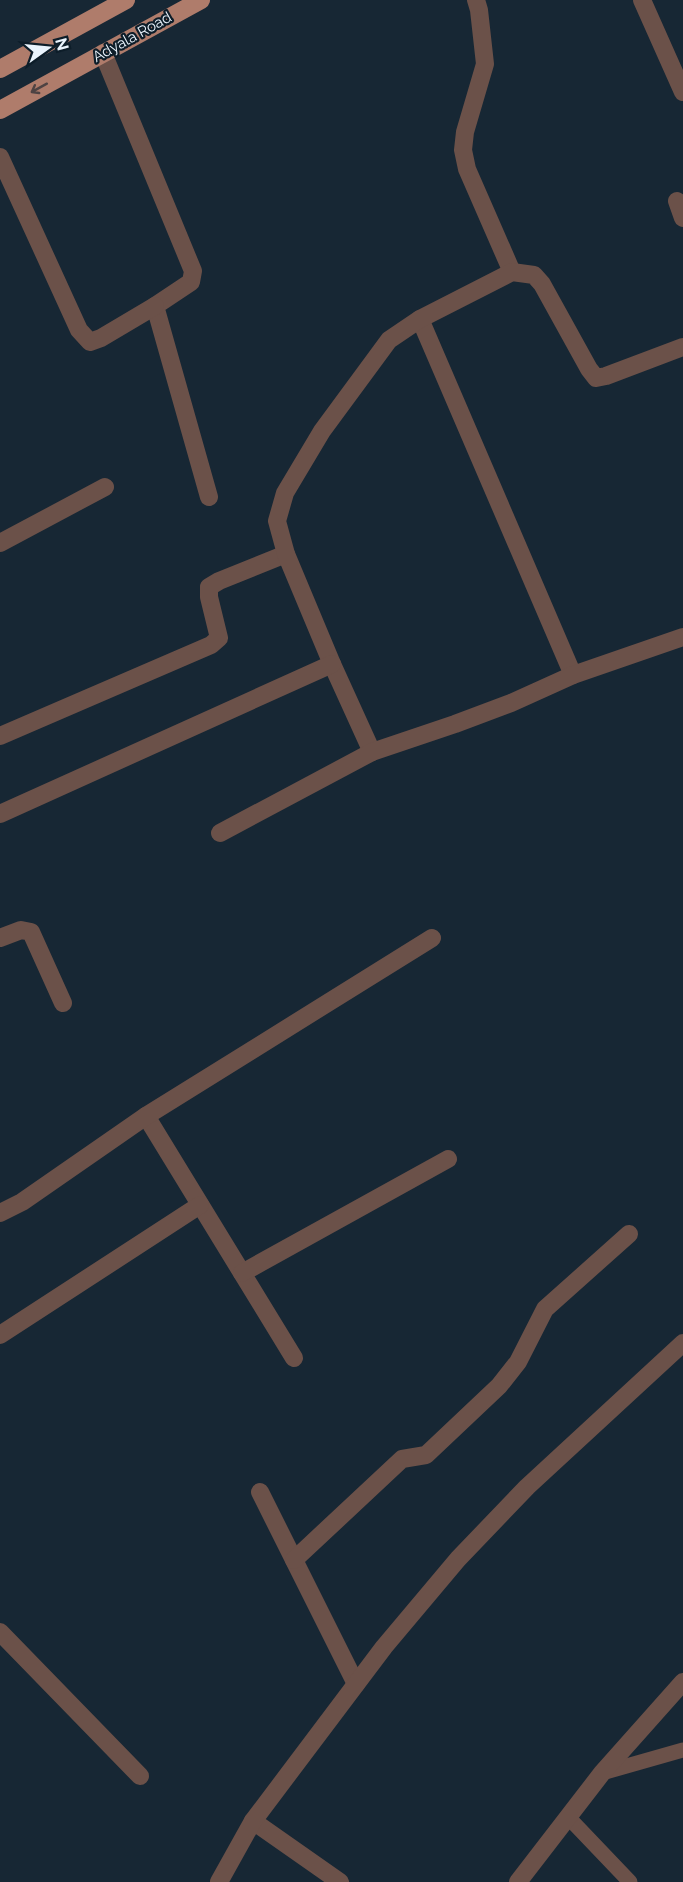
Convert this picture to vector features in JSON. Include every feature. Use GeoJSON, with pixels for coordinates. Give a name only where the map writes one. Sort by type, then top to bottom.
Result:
{"type":"FeatureCollection","features":[{"type":"Feature","properties":{"kind":"main road"},"geometry":{"type":"LineString","coordinates":[[0,69],[126,0]]}},
{"type":"Feature","properties":{"kind":"main road","name":"Adyala Road"},"geometry":{"type":"LineString","coordinates":[[0,110],[201,0]]}},
{"type":"Feature","properties":{"kind":"street"},"geometry":{"type":"LineString","coordinates":[[476,0],[486,64],[465,132],[463,150],[467,169],[512,272]]}},
{"type":"Feature","properties":{"kind":"street"},"geometry":{"type":"LineString","coordinates":[[642,0],[683,92]]}},
{"type":"Feature","properties":{"kind":"street"},"geometry":{"type":"LineString","coordinates":[[0,157],[78,330],[90,342],[101,338],[155,306],[191,282],[193,271],[103,53]]}},
{"type":"Feature","properties":{"kind":"street"},"geometry":{"type":"LineString","coordinates":[[372,752],[286,554],[277,521],[285,493],[322,431],[378,355],[390,340],[420,319],[512,272],[534,275],[542,284],[596,378],[683,347]]}},
{"type":"Feature","properties":{"kind":"street"},"geometry":{"type":"LineString","coordinates":[[155,306],[209,497]]}},
{"type":"Feature","properties":{"kind":"street"},"geometry":{"type":"LineString","coordinates":[[420,319],[573,675]]}},
{"type":"Feature","properties":{"kind":"street"},"geometry":{"type":"LineString","coordinates":[[0,543],[105,487]]}},
{"type":"Feature","properties":{"kind":"street"},"geometry":{"type":"LineString","coordinates":[[0,736],[211,645],[219,638],[209,597],[209,587],[219,580],[286,554]]}},
{"type":"Feature","properties":{"kind":"street"},"geometry":{"type":"LineString","coordinates":[[220,833],[372,752],[455,724],[511,703],[573,675],[683,637]]}},
{"type":"Feature","properties":{"kind":"street"},"geometry":{"type":"LineString","coordinates":[[0,814],[332,664]]}},
{"type":"Feature","properties":{"kind":"street"},"geometry":{"type":"LineString","coordinates":[[0,938],[21,930],[31,932],[63,1003]]}},
{"type":"Feature","properties":{"kind":"street"},"geometry":{"type":"LineString","coordinates":[[0,1213],[22,1202],[146,1116],[432,938]]}},
{"type":"Feature","properties":{"kind":"street"},"geometry":{"type":"LineString","coordinates":[[146,1116],[294,1358]]}},
{"type":"Feature","properties":{"kind":"street"},"geometry":{"type":"LineString","coordinates":[[242,1273],[448,1159]]}},
{"type":"Feature","properties":{"kind":"street"},"geometry":{"type":"LineString","coordinates":[[0,1335],[200,1205]]}},
{"type":"Feature","properties":{"kind":"street"},"geometry":{"type":"LineString","coordinates":[[294,1560],[402,1459],[426,1455],[499,1386],[518,1362],[546,1309],[630,1234]]}},
{"type":"Feature","properties":{"kind":"street"},"geometry":{"type":"LineString","coordinates":[[219,1882],[253,1821],[384,1647],[458,1559],[527,1487],[683,1343]]}},
{"type":"Feature","properties":{"kind":"street"},"geometry":{"type":"LineString","coordinates":[[260,1492],[356,1684]]}},
{"type":"Feature","properties":{"kind":"street"},"geometry":{"type":"LineString","coordinates":[[0,1632],[140,1776]]}},
{"type":"Feature","properties":{"kind":"street"},"geometry":{"type":"LineString","coordinates":[[519,1882],[602,1773],[683,1682]]}},
{"type":"Feature","properties":{"kind":"street"},"geometry":{"type":"LineString","coordinates":[[253,1821],[340,1882]]}},
{"type":"Feature","properties":{"kind":"lane"},"geometry":{"type":"LineString","coordinates":[[602,1773],[683,1750]]}},
{"type":"Feature","properties":{"kind":"lane"},"geometry":{"type":"LineString","coordinates":[[568,1818],[630,1882]]}}]}
